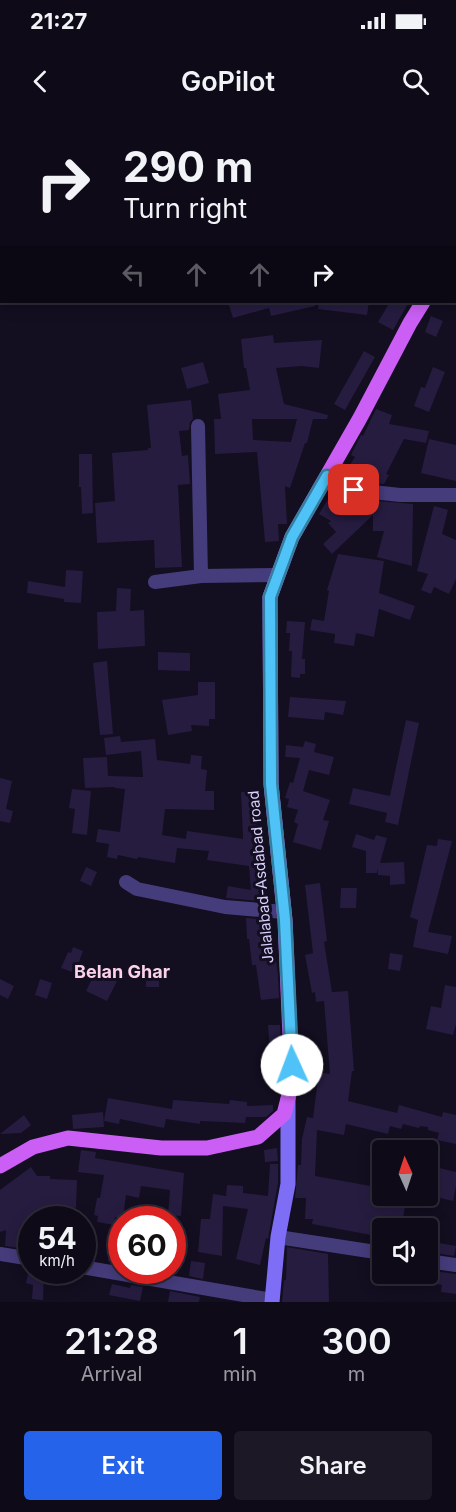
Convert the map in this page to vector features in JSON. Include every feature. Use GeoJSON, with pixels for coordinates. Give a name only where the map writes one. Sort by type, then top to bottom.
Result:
{"type":"FeatureCollection","features":[{"type":"Feature","properties":{"kind":"main road","name":"Jalalabad-Asdabad road"},"geometry":{"type":"LineString","coordinates":[[0,1166],[33,1147],[68,1138],[161,1148],[207,1148],[258,1137],[284,1114],[292,1083],[284,912],[271,784],[270,597],[292,537],[422,303]]}},
{"type":"Feature","properties":{"kind":"street"},"geometry":{"type":"LineString","coordinates":[[198,426],[201,576]]}},
{"type":"Feature","properties":{"kind":"street"},"geometry":{"type":"LineString","coordinates":[[327,476],[354,490],[400,495],[456,495]]}},
{"type":"Feature","properties":{"kind":"street"},"geometry":{"type":"LineString","coordinates":[[155,582],[201,576],[278,575]]}},
{"type":"Feature","properties":{"kind":"street"},"geometry":{"type":"LineString","coordinates":[[126,882],[137,889],[225,907],[284,912]]}},
{"type":"Feature","properties":{"kind":"street"},"geometry":{"type":"LineString","coordinates":[[96,1270],[272,1301],[278,1237],[288,1184],[288,1100]]}},
{"type":"Feature","properties":{"kind":"street"},"geometry":{"type":"LineString","coordinates":[[278,1237],[372,1251]]}},
{"type":"Feature","properties":{"kind":"street"},"geometry":{"type":"LineString","coordinates":[[0,1254],[18,1257]]}},
{"type":"Feature","properties":{"kind":"street"},"geometry":{"type":"LineString","coordinates":[[438,1262],[456,1265]]}},
{"type":"Feature","properties":{"kind":"building"},"geometry":{"type":"Polygon","coordinates":[[[228,303],[314,303],[315,306],[271,316],[269,308],[233,318],[228,303]]]}},
{"type":"Feature","properties":{"kind":"building"},"geometry":{"type":"Polygon","coordinates":[[[319,303],[369,303],[367,315],[318,309],[319,303]]]}},
{"type":"Feature","properties":{"kind":"building"},"geometry":{"type":"Polygon","coordinates":[[[389,303],[408,303],[393,330],[378,322],[389,303]]]}},
{"type":"Feature","properties":{"kind":"building"},"geometry":{"type":"Polygon","coordinates":[[[431,316],[443,321],[436,337],[425,332],[431,316]]]}},
{"type":"Feature","properties":{"kind":"building"},"geometry":{"type":"Polygon","coordinates":[[[273,335],[274,343],[322,340],[319,368],[302,366],[276,368],[284,404],[328,415],[327,419],[313,419],[307,443],[305,443],[290,488],[285,486],[287,524],[278,524],[279,541],[265,542],[257,452],[215,454],[214,419],[221,419],[218,394],[250,390],[246,368],[244,368],[241,339],[273,335]],[[252,419],[253,440],[291,442],[297,419],[252,419]]]}},
{"type":"Feature","properties":{"kind":"building"},"geometry":{"type":"Polygon","coordinates":[[[364,351],[375,357],[345,410],[334,404],[364,351]]]}},
{"type":"Feature","properties":{"kind":"building"},"geometry":{"type":"Polygon","coordinates":[[[203,362],[209,383],[187,389],[181,368],[203,362]]]}},
{"type":"Feature","properties":{"kind":"building"},"geometry":{"type":"Polygon","coordinates":[[[433,367],[445,372],[429,412],[414,406],[421,387],[425,388],[433,367]]]}},
{"type":"Feature","properties":{"kind":"building"},"geometry":{"type":"Polygon","coordinates":[[[191,400],[193,419],[189,430],[179,431],[182,456],[188,455],[190,484],[178,485],[182,567],[155,568],[154,540],[97,543],[95,503],[115,501],[112,453],[151,448],[147,405],[191,400]]]}},
{"type":"Feature","properties":{"kind":"building"},"geometry":{"type":"Polygon","coordinates":[[[376,409],[392,415],[389,424],[429,431],[426,443],[404,439],[386,474],[389,475],[384,484],[357,481],[344,474],[355,457],[351,455],[376,409]]]}},
{"type":"Feature","properties":{"kind":"building"},"geometry":{"type":"Polygon","coordinates":[[[429,439],[456,445],[456,481],[421,473],[429,439]]]}},
{"type":"Feature","properties":{"kind":"building"},"geometry":{"type":"Polygon","coordinates":[[[79,454],[92,454],[93,513],[82,514],[79,454]]]}},
{"type":"Feature","properties":{"kind":"building"},"geometry":{"type":"Polygon","coordinates":[[[334,489],[353,499],[413,504],[412,566],[377,557],[384,531],[373,531],[373,515],[332,554],[323,544],[336,532],[328,523],[331,521],[319,514],[334,489]]]}},
{"type":"Feature","properties":{"kind":"building"},"geometry":{"type":"Polygon","coordinates":[[[434,506],[448,510],[442,534],[456,540],[456,579],[449,594],[434,587],[431,594],[421,590],[428,574],[417,571],[434,506]]]}},
{"type":"Feature","properties":{"kind":"building"},"geometry":{"type":"Polygon","coordinates":[[[338,554],[384,561],[379,593],[415,606],[410,620],[379,609],[374,637],[356,633],[354,646],[334,643],[335,634],[310,630],[312,619],[324,621],[329,591],[327,590],[338,554]]]}},
{"type":"Feature","properties":{"kind":"building"},"geometry":{"type":"Polygon","coordinates":[[[66,570],[83,571],[81,603],[64,602],[64,599],[27,593],[28,581],[65,587],[66,570]]]}},
{"type":"Feature","properties":{"kind":"building"},"geometry":{"type":"Polygon","coordinates":[[[117,588],[131,589],[130,611],[144,610],[145,646],[98,649],[97,612],[116,611],[117,588]]]}},
{"type":"Feature","properties":{"kind":"building"},"geometry":{"type":"Polygon","coordinates":[[[287,621],[305,622],[302,659],[305,659],[305,674],[300,674],[300,678],[291,677],[292,651],[289,651],[290,633],[286,633],[287,621]]]}},
{"type":"Feature","properties":{"kind":"building"},"geometry":{"type":"Polygon","coordinates":[[[158,652],[190,653],[190,671],[158,670],[158,652]]]}},
{"type":"Feature","properties":{"kind":"building"},"geometry":{"type":"Polygon","coordinates":[[[107,661],[113,734],[100,735],[93,663],[107,661]]]}},
{"type":"Feature","properties":{"kind":"building"},"geometry":{"type":"Polygon","coordinates":[[[198,682],[215,682],[215,719],[209,719],[209,726],[191,725],[192,731],[168,735],[162,700],[198,695],[198,682]]]}},
{"type":"Feature","properties":{"kind":"building"},"geometry":{"type":"Polygon","coordinates":[[[290,697],[346,701],[343,715],[325,712],[324,720],[288,717],[290,697]]]}},
{"type":"Feature","properties":{"kind":"building"},"geometry":{"type":"Polygon","coordinates":[[[406,720],[419,723],[398,825],[385,822],[387,813],[349,804],[353,788],[390,796],[406,720]]]}},
{"type":"Feature","properties":{"kind":"building"},"geometry":{"type":"Polygon","coordinates":[[[120,736],[121,742],[155,739],[157,760],[190,764],[191,755],[202,756],[201,769],[207,770],[205,791],[214,791],[214,810],[165,809],[162,835],[186,839],[187,831],[243,839],[241,792],[259,791],[260,811],[255,811],[263,891],[257,891],[260,901],[226,898],[228,886],[251,890],[249,866],[207,860],[209,851],[177,848],[175,863],[118,855],[117,859],[107,857],[109,844],[96,842],[98,829],[120,832],[125,789],[85,788],[83,758],[107,757],[108,776],[143,777],[141,751],[106,755],[104,738],[120,736]]]}},
{"type":"Feature","properties":{"kind":"building"},"geometry":{"type":"Polygon","coordinates":[[[305,741],[316,744],[314,752],[334,757],[329,775],[309,770],[303,791],[330,800],[323,820],[329,821],[321,850],[293,842],[298,824],[294,822],[298,810],[287,807],[289,799],[285,798],[290,782],[293,783],[300,758],[285,757],[286,745],[303,747],[305,741]]]}},
{"type":"Feature","properties":{"kind":"building"},"geometry":{"type":"Polygon","coordinates":[[[0,778],[12,781],[6,809],[13,811],[10,823],[0,821],[0,778]]]}},
{"type":"Feature","properties":{"kind":"building"},"geometry":{"type":"Polygon","coordinates":[[[72,789],[91,791],[87,835],[72,833],[75,809],[69,808],[72,789]]]}},
{"type":"Feature","properties":{"kind":"building"},"geometry":{"type":"Polygon","coordinates":[[[356,834],[374,840],[376,835],[387,838],[380,863],[404,862],[405,884],[390,885],[390,876],[378,875],[378,868],[377,873],[366,873],[366,851],[352,847],[356,834]]]}},
{"type":"Feature","properties":{"kind":"building"},"geometry":{"type":"Polygon","coordinates":[[[438,839],[452,841],[428,932],[452,936],[448,954],[413,947],[418,920],[410,917],[427,845],[437,846],[438,839]]]}},
{"type":"Feature","properties":{"kind":"building"},"geometry":{"type":"Polygon","coordinates":[[[86,867],[97,872],[91,886],[80,881],[86,867]]]}},
{"type":"Feature","properties":{"kind":"building"},"geometry":{"type":"Polygon","coordinates":[[[320,883],[327,941],[324,942],[332,992],[348,991],[354,1071],[352,1071],[348,1101],[397,1113],[399,1105],[442,1117],[443,1112],[456,1115],[456,1144],[437,1140],[439,1133],[428,1130],[428,1127],[420,1126],[419,1128],[403,1124],[401,1129],[390,1126],[388,1134],[346,1124],[344,1135],[317,1130],[315,1176],[372,1186],[372,1206],[405,1206],[403,1218],[372,1218],[372,1235],[312,1224],[313,1219],[305,1219],[306,1198],[295,1198],[298,1165],[301,1165],[302,1139],[307,1117],[313,1118],[319,1072],[330,1074],[324,1001],[316,1002],[315,992],[312,993],[305,955],[313,953],[305,885],[320,883]]]}},
{"type":"Feature","properties":{"kind":"building"},"geometry":{"type":"Polygon","coordinates":[[[341,888],[357,888],[356,908],[340,908],[341,888]]]}},
{"type":"Feature","properties":{"kind":"building"},"geometry":{"type":"Polygon","coordinates":[[[246,918],[269,920],[270,939],[273,939],[278,975],[279,998],[261,1000],[256,965],[252,965],[249,939],[247,939],[246,918]]]}},
{"type":"Feature","properties":{"kind":"building"},"geometry":{"type":"Polygon","coordinates":[[[73,947],[83,951],[75,973],[61,968],[68,952],[71,953],[73,947]]]}},
{"type":"Feature","properties":{"kind":"building"},"geometry":{"type":"Polygon","coordinates":[[[390,953],[403,955],[400,971],[388,969],[390,953]]]}},
{"type":"Feature","properties":{"kind":"building"},"geometry":{"type":"Polygon","coordinates":[[[98,967],[119,977],[107,1001],[86,991],[98,967]]]}},
{"type":"Feature","properties":{"kind":"building"},"geometry":{"type":"Polygon","coordinates":[[[159,973],[159,987],[146,987],[146,974],[159,973]]]}},
{"type":"Feature","properties":{"kind":"building"},"geometry":{"type":"Polygon","coordinates":[[[0,979],[14,986],[8,999],[0,995],[0,979]]]}},
{"type":"Feature","properties":{"kind":"building"},"geometry":{"type":"Polygon","coordinates":[[[40,979],[52,983],[47,999],[35,995],[40,979]]]}},
{"type":"Feature","properties":{"kind":"building"},"geometry":{"type":"Polygon","coordinates":[[[445,985],[456,987],[456,1024],[453,1035],[426,1029],[431,1006],[441,1008],[445,985]]]}},
{"type":"Feature","properties":{"kind":"building"},"geometry":{"type":"Polygon","coordinates":[[[268,1025],[280,1025],[281,1052],[270,1052],[268,1025]]]}},
{"type":"Feature","properties":{"kind":"building"},"geometry":{"type":"Polygon","coordinates":[[[108,1098],[172,1109],[173,1100],[229,1104],[230,1100],[247,1102],[247,1106],[273,1105],[273,1111],[266,1117],[246,1117],[245,1123],[200,1121],[200,1124],[166,1119],[164,1128],[120,1119],[119,1124],[104,1121],[108,1098]]]}},
{"type":"Feature","properties":{"kind":"building"},"geometry":{"type":"Polygon","coordinates":[[[103,1112],[104,1127],[73,1129],[72,1115],[103,1112]]]}},
{"type":"Feature","properties":{"kind":"building"},"geometry":{"type":"Polygon","coordinates":[[[24,1115],[31,1125],[21,1133],[0,1134],[24,1115]]]}},
{"type":"Feature","properties":{"kind":"building"},"geometry":{"type":"Polygon","coordinates":[[[277,1148],[278,1161],[265,1162],[264,1150],[277,1148]]]}},
{"type":"Feature","properties":{"kind":"building"},"geometry":{"type":"Polygon","coordinates":[[[81,1150],[96,1152],[95,1158],[184,1173],[182,1206],[169,1206],[170,1190],[141,1186],[139,1198],[126,1195],[125,1206],[108,1206],[108,1224],[97,1222],[96,1206],[97,1198],[100,1198],[104,1175],[78,1172],[81,1150]]]}},
{"type":"Feature","properties":{"kind":"building"},"geometry":{"type":"Polygon","coordinates":[[[270,1164],[278,1164],[278,1183],[268,1239],[266,1238],[260,1265],[236,1259],[248,1209],[223,1206],[222,1256],[198,1252],[201,1219],[210,1219],[213,1194],[226,1196],[227,1185],[243,1186],[243,1193],[268,1196],[270,1164]]]}},
{"type":"Feature","properties":{"kind":"building"},"geometry":{"type":"Polygon","coordinates":[[[31,1167],[37,1176],[77,1180],[76,1206],[18,1206],[18,1248],[5,1246],[6,1230],[0,1232],[0,1190],[31,1167]]]}},
{"type":"Feature","properties":{"kind":"building"},"geometry":{"type":"Polygon","coordinates":[[[438,1168],[456,1172],[453,1201],[438,1197],[438,1168]]]}},
{"type":"Feature","properties":{"kind":"building"},"geometry":{"type":"Polygon","coordinates":[[[438,1243],[456,1246],[454,1256],[438,1254],[438,1243]]]}},
{"type":"Feature","properties":{"kind":"building"},"geometry":{"type":"Polygon","coordinates":[[[287,1247],[328,1254],[329,1302],[282,1302],[284,1280],[286,1280],[287,1247]]]}},
{"type":"Feature","properties":{"kind":"building"},"geometry":{"type":"Polygon","coordinates":[[[191,1261],[205,1263],[203,1279],[189,1276],[191,1261]]]}},
{"type":"Feature","properties":{"kind":"building"},"geometry":{"type":"Polygon","coordinates":[[[438,1272],[456,1274],[456,1294],[441,1292],[442,1285],[436,1284],[438,1272]]]}},
{"type":"Feature","properties":{"kind":"building"},"geometry":{"type":"Polygon","coordinates":[[[30,1284],[44,1284],[43,1300],[32,1299],[33,1285],[30,1284]]]}},
{"type":"Feature","properties":{"kind":"building"},"geometry":{"type":"Polygon","coordinates":[[[112,1284],[130,1288],[131,1285],[143,1287],[140,1301],[109,1295],[112,1284]]]}},
{"type":"Feature","properties":{"kind":"building"},"geometry":{"type":"Polygon","coordinates":[[[170,1291],[200,1297],[199,1302],[168,1302],[170,1291]]]}},
{"type":"Feature","properties":{"kind":"district","name":"Belan Ghar"},"geometry":{"type":"Point","coordinates":[122,972]}},
{"type":"Feature","properties":{"kind":"route"},"geometry":{"type":"LineString","coordinates":[[292,1065],[285,920],[271,784],[270,597],[292,537],[327,476],[354,490]]}}]}
